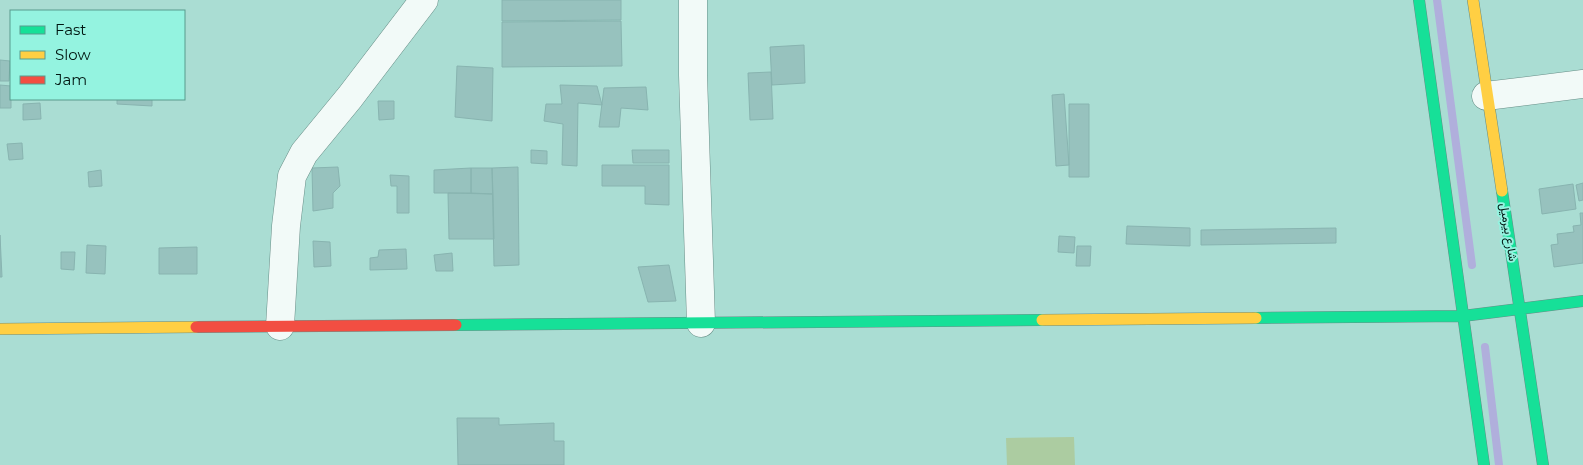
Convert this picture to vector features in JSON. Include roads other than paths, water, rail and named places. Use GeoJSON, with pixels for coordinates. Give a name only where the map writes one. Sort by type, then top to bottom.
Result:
{"type":"FeatureCollection","features":[{"type":"Feature","properties":{"kind":"street"},"geometry":{"type":"LineString","coordinates":[[280,326],[286,226],[292,176],[304,154],[424,0]]}},
{"type":"Feature","properties":{"kind":"street"},"geometry":{"type":"LineString","coordinates":[[693,0],[693,75],[701,324]]}},
{"type":"Feature","properties":{"kind":"street"},"geometry":{"type":"LineString","coordinates":[[1419,0],[1484,465]]}},
{"type":"Feature","properties":{"kind":"street","name":"شارع بيرميل"},"geometry":{"type":"LineString","coordinates":[[1473,0],[1486,96],[1522,309],[1543,465]]}},
{"type":"Feature","properties":{"kind":"street"},"geometry":{"type":"LineString","coordinates":[[1486,96],[1583,84]]}},
{"type":"Feature","properties":{"kind":"street"},"geometry":{"type":"LineString","coordinates":[[0,328],[701,324],[1463,316],[1583,301]]}},
{"type":"Feature","properties":{"kind":"waterway"},"geometry":{"type":"LineString","coordinates":[[1437,0],[1472,265]]}},
{"type":"Feature","properties":{"kind":"waterway"},"geometry":{"type":"LineString","coordinates":[[1485,347],[1499,465]]}}]}
